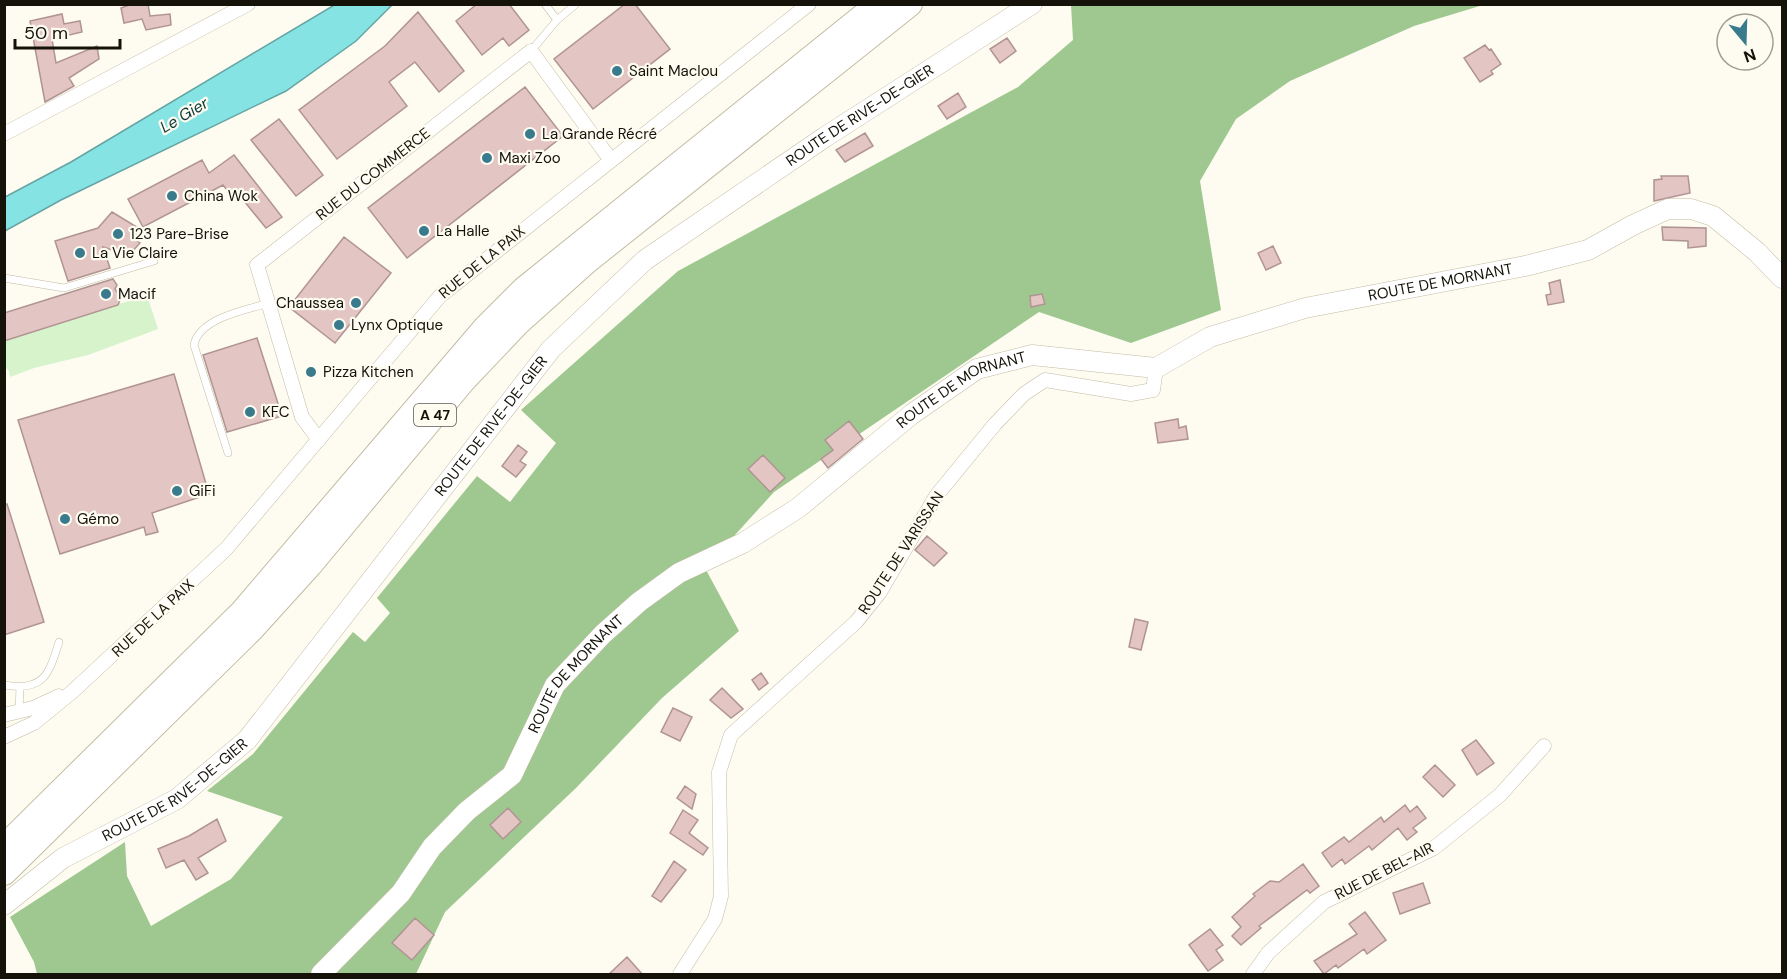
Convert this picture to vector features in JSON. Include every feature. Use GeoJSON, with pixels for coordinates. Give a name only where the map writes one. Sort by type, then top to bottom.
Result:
{"type":"FeatureCollection","features":[{"type":"Feature","properties":{"kind":"highway","name":"A 47"},"geometry":{"type":"LineString","coordinates":[[4,847],[242,612],[485,328],[524,289],[878,4]]}},
{"type":"Feature","properties":{"kind":"highway","name":"A 47"},"geometry":{"type":"LineString","coordinates":[[4,873],[252,629],[310,565],[464,381],[518,323],[586,262],[910,4]]}},
{"type":"Feature","properties":{"kind":"main road","name":"ROUTE DE RIVE-DE-GIER"},"geometry":{"type":"LineString","coordinates":[[4,905],[63,858],[177,799],[247,740],[551,350],[645,260],[825,137],[1032,4]]}},
{"type":"Feature","properties":{"kind":"main road","name":"ROUTE DE MORNANT"},"geometry":{"type":"LineString","coordinates":[[321,975],[401,893],[432,847],[467,811],[512,775],[555,686],[603,634],[639,602],[680,573],[743,543],[798,508],[912,414],[977,369],[1032,355],[1156,368],[1210,337],[1305,308],[1525,266],[1588,250],[1668,209],[1690,210],[1713,216],[1756,252],[1782,278]]}},
{"type":"Feature","properties":{"kind":"street"},"geometry":{"type":"LineString","coordinates":[[4,134],[249,4]]}},
{"type":"Feature","properties":{"kind":"street","name":"RUE DE LA PAIX"},"geometry":{"type":"LineString","coordinates":[[4,737],[34,723],[72,692],[226,549],[440,296],[610,159],[809,4]]}},
{"type":"Feature","properties":{"kind":"street"},"geometry":{"type":"LineString","coordinates":[[531,51],[610,159]]}},
{"type":"Feature","properties":{"kind":"street","name":"RUE DU COMMERCE"},"geometry":{"type":"LineString","coordinates":[[319,440],[302,417],[257,265],[531,51]]}},
{"type":"Feature","properties":{"kind":"street","name":"ROUTE DE VARISSAN"},"geometry":{"type":"LineString","coordinates":[[680,975],[715,919],[721,896],[719,772],[731,735],[856,622],[880,592],[936,496],[995,424],[1024,394],[1045,380],[1131,394],[1153,390],[1156,368]]}},
{"type":"Feature","properties":{"kind":"street","name":"RUE DE LA PAIX"},"geometry":{"type":"LineString","coordinates":[[4,715],[19,712],[72,692]]}},
{"type":"Feature","properties":{"kind":"street","name":"RUE DE BEL-AIR"},"geometry":{"type":"LineString","coordinates":[[1253,975],[1268,953],[1324,902],[1434,848],[1500,795],[1544,746]]}},
{"type":"Feature","properties":{"kind":"lane"},"geometry":{"type":"LineString","coordinates":[[545,4],[557,20]]}},
{"type":"Feature","properties":{"kind":"lane"},"geometry":{"type":"LineString","coordinates":[[531,51],[557,20],[576,4]]}},
{"type":"Feature","properties":{"kind":"lane"},"geometry":{"type":"LineString","coordinates":[[4,279],[14,278],[64,288],[153,261]]}},
{"type":"Feature","properties":{"kind":"lane"},"geometry":{"type":"LineString","coordinates":[[228,453],[194,345],[195,339],[201,330],[230,314],[270,303]]}},
{"type":"Feature","properties":{"kind":"lane"},"geometry":{"type":"LineString","coordinates":[[4,686],[20,687],[47,677],[59,642]]}},
{"type":"Feature","properties":{"kind":"lane"},"geometry":{"type":"LineString","coordinates":[[19,712],[20,687]]}},
{"type":"Feature","properties":{"kind":"green space"},"geometry":{"type":"Polygon","coordinates":[[[1071,5],[1483,5],[1414,26],[1290,81],[1236,119],[1200,181],[1221,310],[1131,343],[1039,312],[774,492],[705,568],[739,631],[662,698],[576,788],[445,912],[416,974],[37,974],[34,962],[10,917],[125,842],[127,876],[151,926],[231,879],[283,817],[207,791],[253,754],[353,632],[365,642],[390,613],[377,598],[477,476],[510,502],[556,443],[521,410],[678,271],[1018,87],[1073,40],[1071,5]]]}},
{"type":"Feature","properties":{"kind":"green space"},"geometry":{"type":"Polygon","coordinates":[[[147,295],[158,329],[88,355],[34,368],[10,377],[5,367],[4,341],[147,295]]]}},
{"type":"Feature","properties":{"kind":"water","name":"Le Gier"},"geometry":{"type":"Polygon","coordinates":[[[336,4],[392,5],[356,41],[286,91],[61,200],[5,231],[5,197],[71,162],[336,4]]]}},
{"type":"Feature","properties":{"kind":"building"},"geometry":{"type":"Polygon","coordinates":[[[132,4],[148,4],[150,16],[170,14],[171,25],[146,30],[142,19],[124,23],[121,8],[132,4]]]}},
{"type":"Feature","properties":{"kind":"building"},"geometry":{"type":"Polygon","coordinates":[[[477,4],[509,4],[529,30],[509,46],[503,38],[482,55],[456,21],[477,4]]]}},
{"type":"Feature","properties":{"kind":"building"},"geometry":{"type":"Polygon","coordinates":[[[625,4],[635,4],[670,49],[593,109],[554,59],[625,4]]]}},
{"type":"Feature","properties":{"kind":"building"},"geometry":{"type":"Polygon","coordinates":[[[418,12],[464,71],[439,92],[415,62],[389,82],[407,106],[337,159],[299,110],[385,46],[418,12]]]}},
{"type":"Feature","properties":{"kind":"building"},"geometry":{"type":"Polygon","coordinates":[[[62,14],[64,24],[80,21],[82,32],[52,39],[56,63],[97,46],[99,59],[69,78],[74,86],[45,102],[30,21],[62,14]]]}},
{"type":"Feature","properties":{"kind":"building"},"geometry":{"type":"Polygon","coordinates":[[[1007,38],[1016,51],[1000,63],[990,49],[1007,38]]]}},
{"type":"Feature","properties":{"kind":"building"},"geometry":{"type":"Polygon","coordinates":[[[1485,45],[1489,50],[1491,49],[1501,64],[1491,71],[1493,74],[1480,82],[1464,58],[1485,45]]]}},
{"type":"Feature","properties":{"kind":"building"},"geometry":{"type":"Polygon","coordinates":[[[525,87],[563,136],[407,258],[368,208],[525,87]]]}},
{"type":"Feature","properties":{"kind":"building"},"geometry":{"type":"Polygon","coordinates":[[[958,93],[966,107],[947,119],[938,106],[958,93]]]}},
{"type":"Feature","properties":{"kind":"building"},"geometry":{"type":"Polygon","coordinates":[[[279,119],[323,175],[296,196],[251,140],[279,119]]]}},
{"type":"Feature","properties":{"kind":"building"},"geometry":{"type":"Polygon","coordinates":[[[865,133],[873,146],[845,162],[836,150],[865,133]]]}},
{"type":"Feature","properties":{"kind":"building"},"geometry":{"type":"Polygon","coordinates":[[[234,155],[282,217],[266,228],[240,196],[235,200],[223,185],[143,227],[128,199],[202,160],[209,173],[234,155]]]}},
{"type":"Feature","properties":{"kind":"building"},"geometry":{"type":"Polygon","coordinates":[[[1661,176],[1688,176],[1690,193],[1654,201],[1654,180],[1662,179],[1661,176]]]}},
{"type":"Feature","properties":{"kind":"building"},"geometry":{"type":"Polygon","coordinates":[[[112,212],[140,229],[137,230],[141,237],[137,241],[140,243],[131,253],[128,250],[124,254],[103,247],[110,268],[68,281],[55,241],[98,228],[112,212]]]}},
{"type":"Feature","properties":{"kind":"building"},"geometry":{"type":"Polygon","coordinates":[[[1662,227],[1706,228],[1706,246],[1688,248],[1688,241],[1663,240],[1662,227]]]}},
{"type":"Feature","properties":{"kind":"building"},"geometry":{"type":"Polygon","coordinates":[[[344,237],[391,273],[335,343],[289,307],[344,237]]]}},
{"type":"Feature","properties":{"kind":"building"},"geometry":{"type":"Polygon","coordinates":[[[1273,246],[1281,263],[1266,270],[1258,253],[1273,246]]]}},
{"type":"Feature","properties":{"kind":"building"},"geometry":{"type":"Polygon","coordinates":[[[113,279],[117,285],[115,289],[121,298],[118,305],[4,341],[4,313],[113,279]]]}},
{"type":"Feature","properties":{"kind":"building"},"geometry":{"type":"Polygon","coordinates":[[[1560,280],[1564,302],[1548,305],[1546,295],[1551,294],[1549,283],[1560,280]]]}},
{"type":"Feature","properties":{"kind":"building"},"geometry":{"type":"Polygon","coordinates":[[[1042,294],[1045,304],[1031,307],[1030,296],[1042,294]]]}},
{"type":"Feature","properties":{"kind":"building"},"geometry":{"type":"Polygon","coordinates":[[[257,338],[282,416],[227,432],[203,355],[257,338]]]}},
{"type":"Feature","properties":{"kind":"building"},"geometry":{"type":"Polygon","coordinates":[[[174,374],[209,494],[152,513],[158,532],[146,535],[144,527],[60,554],[18,420],[174,374]]]}},
{"type":"Feature","properties":{"kind":"building"},"geometry":{"type":"Polygon","coordinates":[[[1178,419],[1179,428],[1186,426],[1188,439],[1158,443],[1155,423],[1178,419]]]}},
{"type":"Feature","properties":{"kind":"building"},"geometry":{"type":"Polygon","coordinates":[[[849,421],[863,439],[828,468],[821,459],[833,450],[825,440],[849,421]]]}},
{"type":"Feature","properties":{"kind":"building"},"geometry":{"type":"Polygon","coordinates":[[[518,445],[527,452],[520,461],[526,465],[516,477],[502,466],[518,445]]]}},
{"type":"Feature","properties":{"kind":"building"},"geometry":{"type":"Polygon","coordinates":[[[763,455],[785,478],[770,492],[748,469],[763,455]]]}},
{"type":"Feature","properties":{"kind":"building"},"geometry":{"type":"Polygon","coordinates":[[[4,504],[7,504],[44,622],[4,635],[4,504]]]}},
{"type":"Feature","properties":{"kind":"building"},"geometry":{"type":"Polygon","coordinates":[[[927,536],[947,553],[934,566],[915,550],[927,536]]]}},
{"type":"Feature","properties":{"kind":"building"},"geometry":{"type":"Polygon","coordinates":[[[1135,619],[1148,622],[1141,650],[1129,647],[1135,619]]]}},
{"type":"Feature","properties":{"kind":"building"},"geometry":{"type":"Polygon","coordinates":[[[761,673],[768,683],[759,690],[752,680],[761,673]]]}},
{"type":"Feature","properties":{"kind":"building"},"geometry":{"type":"Polygon","coordinates":[[[722,688],[743,709],[731,718],[710,700],[722,688]]]}},
{"type":"Feature","properties":{"kind":"building"},"geometry":{"type":"Polygon","coordinates":[[[673,708],[692,717],[680,741],[661,732],[673,708]]]}},
{"type":"Feature","properties":{"kind":"building"},"geometry":{"type":"Polygon","coordinates":[[[1476,740],[1494,763],[1477,775],[1462,750],[1476,740]]]}},
{"type":"Feature","properties":{"kind":"building"},"geometry":{"type":"Polygon","coordinates":[[[1435,765],[1455,785],[1443,797],[1423,777],[1435,765]]]}},
{"type":"Feature","properties":{"kind":"building"},"geometry":{"type":"Polygon","coordinates":[[[685,786],[696,794],[692,809],[677,798],[685,786]]]}},
{"type":"Feature","properties":{"kind":"building"},"geometry":{"type":"Polygon","coordinates":[[[1405,805],[1410,812],[1417,806],[1426,818],[1413,828],[1417,832],[1407,840],[1398,828],[1372,850],[1369,846],[1345,864],[1342,859],[1332,867],[1322,853],[1344,837],[1349,842],[1381,817],[1384,822],[1405,805]]]}},
{"type":"Feature","properties":{"kind":"building"},"geometry":{"type":"Polygon","coordinates":[[[508,808],[521,822],[503,839],[490,825],[508,808]]]}},
{"type":"Feature","properties":{"kind":"building"},"geometry":{"type":"Polygon","coordinates":[[[683,810],[698,820],[689,833],[708,848],[703,855],[670,833],[683,810]]]}},
{"type":"Feature","properties":{"kind":"building"},"geometry":{"type":"Polygon","coordinates":[[[217,819],[226,841],[198,858],[208,873],[196,880],[184,860],[166,868],[158,849],[189,836],[217,819]]]}},
{"type":"Feature","properties":{"kind":"building"},"geometry":{"type":"Polygon","coordinates":[[[674,861],[686,870],[661,902],[652,896],[674,861]]]}},
{"type":"Feature","properties":{"kind":"building"},"geometry":{"type":"Polygon","coordinates":[[[1303,864],[1319,886],[1310,893],[1307,890],[1259,926],[1261,928],[1241,945],[1232,936],[1241,927],[1232,917],[1255,896],[1253,894],[1270,881],[1279,882],[1303,864]]]}},
{"type":"Feature","properties":{"kind":"building"},"geometry":{"type":"Polygon","coordinates":[[[1423,883],[1430,903],[1400,914],[1393,893],[1423,883]]]}},
{"type":"Feature","properties":{"kind":"building"},"geometry":{"type":"Polygon","coordinates":[[[1365,912],[1386,940],[1367,954],[1364,949],[1338,968],[1336,965],[1324,974],[1314,961],[1357,934],[1349,924],[1365,912]]]}},
{"type":"Feature","properties":{"kind":"building"},"geometry":{"type":"Polygon","coordinates":[[[415,918],[434,935],[412,960],[392,943],[415,918]]]}},
{"type":"Feature","properties":{"kind":"building"},"geometry":{"type":"Polygon","coordinates":[[[1210,929],[1223,945],[1216,950],[1223,960],[1208,971],[1189,945],[1210,929]]]}},
{"type":"Feature","properties":{"kind":"building"},"geometry":{"type":"Polygon","coordinates":[[[627,957],[643,975],[608,975],[627,957]]]}},
{"type":"Feature","properties":{"kind":"place","name":"Saint Maclou"},"geometry":{"type":"Point","coordinates":[617,71]}},
{"type":"Feature","properties":{"kind":"place","name":"La Grande Récré"},"geometry":{"type":"Point","coordinates":[530,134]}},
{"type":"Feature","properties":{"kind":"place","name":"Maxi Zoo"},"geometry":{"type":"Point","coordinates":[487,158]}},
{"type":"Feature","properties":{"kind":"place","name":"China Wok"},"geometry":{"type":"Point","coordinates":[172,196]}},
{"type":"Feature","properties":{"kind":"place","name":"La Halle"},"geometry":{"type":"Point","coordinates":[424,231]}},
{"type":"Feature","properties":{"kind":"place","name":"123 Pare-Brise"},"geometry":{"type":"Point","coordinates":[118,234]}},
{"type":"Feature","properties":{"kind":"place","name":"La Vie Claire"},"geometry":{"type":"Point","coordinates":[80,253]}},
{"type":"Feature","properties":{"kind":"place","name":"Macif"},"geometry":{"type":"Point","coordinates":[106,294]}},
{"type":"Feature","properties":{"kind":"place","name":"Chaussea"},"geometry":{"type":"Point","coordinates":[356,303]}},
{"type":"Feature","properties":{"kind":"place","name":"Lynx Optique"},"geometry":{"type":"Point","coordinates":[339,325]}},
{"type":"Feature","properties":{"kind":"place","name":"Pizza Kitchen"},"geometry":{"type":"Point","coordinates":[311,372]}},
{"type":"Feature","properties":{"kind":"place","name":"KFC"},"geometry":{"type":"Point","coordinates":[250,412]}},
{"type":"Feature","properties":{"kind":"place","name":"GiFi"},"geometry":{"type":"Point","coordinates":[177,491]}},
{"type":"Feature","properties":{"kind":"place","name":"Gémo"},"geometry":{"type":"Point","coordinates":[65,519]}}]}
